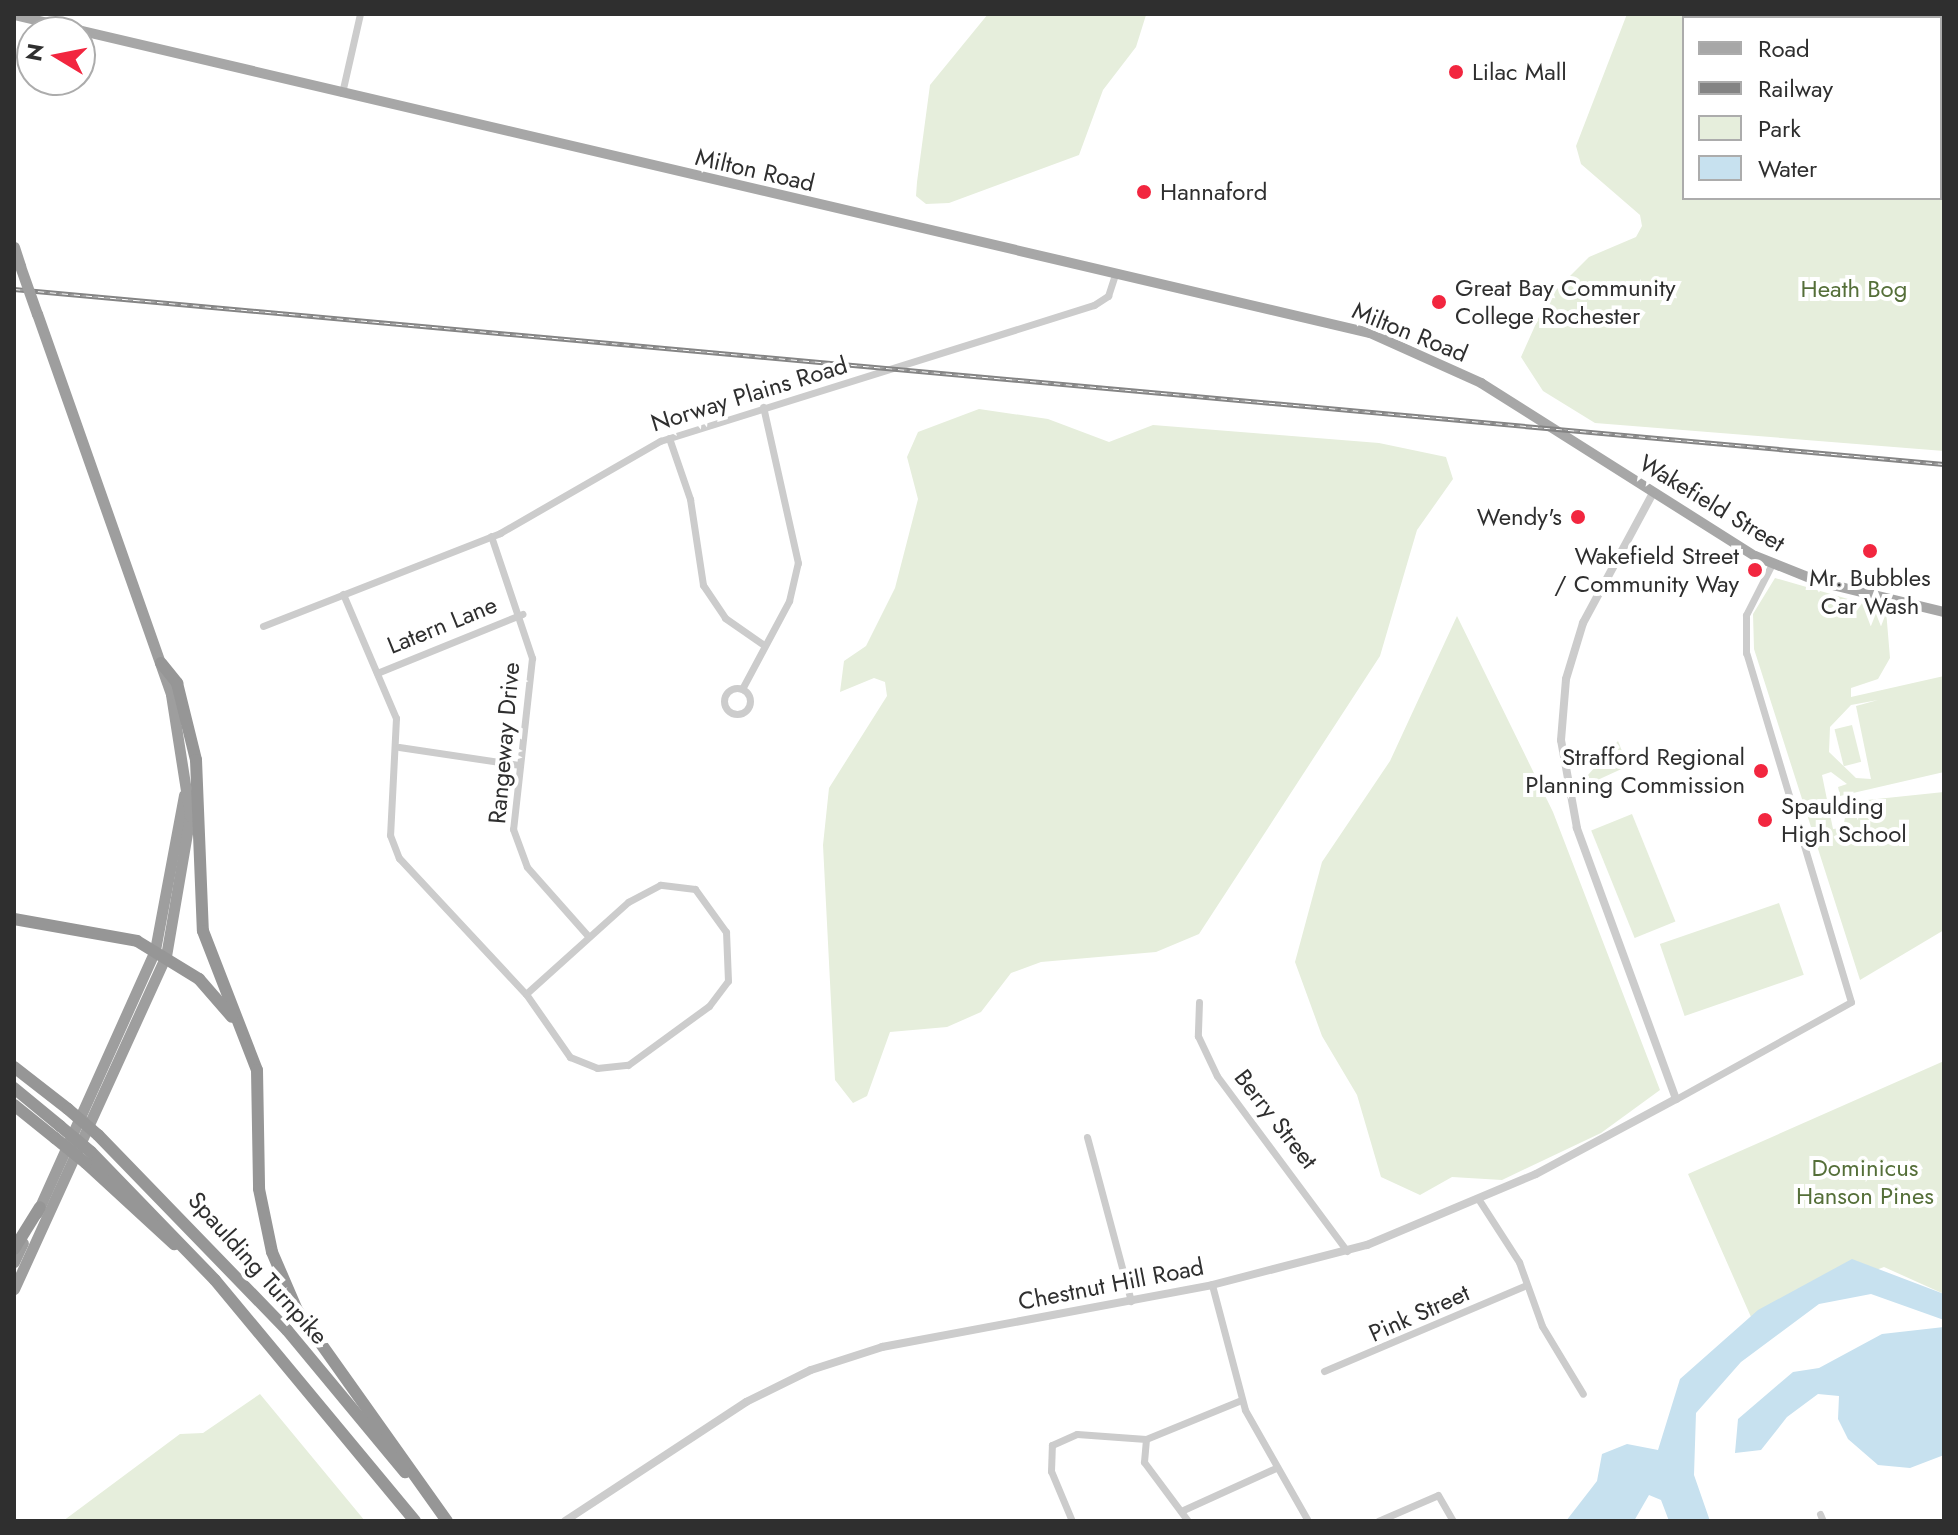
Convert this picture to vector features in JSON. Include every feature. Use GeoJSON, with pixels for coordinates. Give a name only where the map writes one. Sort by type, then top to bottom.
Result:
{"type":"FeatureCollection","features":[{"type":"Feature","properties":{"kind":"highway"},"geometry":{"type":"LineString","coordinates":[[14,247],[161,663],[190,816],[185,871],[160,953],[14,1289]]}},
{"type":"Feature","properties":{"kind":"highway"},"geometry":{"type":"LineString","coordinates":[[161,663],[177,683],[196,760],[203,931],[244,1032],[259,1091],[261,1198],[279,1270],[297,1310],[446,1521]]}},
{"type":"Feature","properties":{"kind":"highway"},"geometry":{"type":"LineString","coordinates":[[14,919],[86,927],[160,953],[199,979],[244,1032]]}},
{"type":"Feature","properties":{"kind":"highway"},"geometry":{"type":"LineString","coordinates":[[14,1262],[160,953]]}},
{"type":"Feature","properties":{"kind":"highway","name":"Spaulding Turnpike"},"geometry":{"type":"LineString","coordinates":[[14,1067],[98,1135],[287,1330],[446,1521]]}},
{"type":"Feature","properties":{"kind":"highway","name":"Spaulding Turnpike"},"geometry":{"type":"LineString","coordinates":[[14,1088],[202,1266],[415,1521]]}},
{"type":"Feature","properties":{"kind":"highway"},"geometry":{"type":"LineString","coordinates":[[14,1105],[58,1132]]}},
{"type":"Feature","properties":{"kind":"highway"},"geometry":{"type":"LineString","coordinates":[[14,1249],[40,1207]]}},
{"type":"Feature","properties":{"kind":"main road","name":"Milton Road"},"geometry":{"type":"LineString","coordinates":[[14,15],[1115,275],[1357,329],[1481,383]]}},
{"type":"Feature","properties":{"kind":"main road","name":"Wakefield Street"},"geometry":{"type":"LineString","coordinates":[[1481,383],[1653,493],[1772,564],[1944,612]]}},
{"type":"Feature","properties":{"kind":"street"},"geometry":{"type":"LineString","coordinates":[[342,93],[360,14]]}},
{"type":"Feature","properties":{"kind":"street","name":"Norway Plains Road"},"geometry":{"type":"LineString","coordinates":[[263,626],[491,536],[669,438],[1094,305],[1108,296],[1115,275]]}},
{"type":"Feature","properties":{"kind":"street"},"geometry":{"type":"LineString","coordinates":[[742,689],[789,601],[798,554],[773,478],[763,407]]}},
{"type":"Feature","properties":{"kind":"street"},"geometry":{"type":"LineString","coordinates":[[669,438],[690,499],[703,585],[725,618],[764,645]]}},
{"type":"Feature","properties":{"kind":"street"},"geometry":{"type":"LineString","coordinates":[[1653,493],[1580,632],[1561,740],[1577,828],[1676,1099]]}},
{"type":"Feature","properties":{"kind":"street","name":"Rangeway Drive"},"geometry":{"type":"LineString","coordinates":[[491,536],[522,614],[532,658],[513,829],[520,852],[588,936]]}},
{"type":"Feature","properties":{"kind":"street","name":"Chestnut Hill Road"},"geometry":{"type":"LineString","coordinates":[[565,1521],[746,1402],[811,1370],[882,1347],[1212,1285],[1347,1251],[1479,1200],[1842,1012],[1851,1002],[1753,679],[1744,625],[1772,564]]}},
{"type":"Feature","properties":{"kind":"street"},"geometry":{"type":"LineString","coordinates":[[343,594],[377,673],[399,747],[390,835],[399,858],[526,994],[570,1057],[607,1069],[636,1062],[709,1006],[728,981],[726,932],[695,889],[676,884],[643,891],[588,936],[526,994]]}},
{"type":"Feature","properties":{"kind":"street","name":"Latern Lane"},"geometry":{"type":"LineString","coordinates":[[377,673],[522,614]]}},
{"type":"Feature","properties":{"kind":"street"},"geometry":{"type":"LineString","coordinates":[[399,747],[519,765]]}},
{"type":"Feature","properties":{"kind":"street","name":"Berry Street"},"geometry":{"type":"LineString","coordinates":[[1199,1002],[1198,1036],[1217,1076],[1347,1251]]}},
{"type":"Feature","properties":{"kind":"street"},"geometry":{"type":"LineString","coordinates":[[1087,1137],[1131,1301]]}},
{"type":"Feature","properties":{"kind":"street"},"geometry":{"type":"LineString","coordinates":[[1479,1200],[1527,1285],[1542,1326],[1583,1394]]}},
{"type":"Feature","properties":{"kind":"street"},"geometry":{"type":"LineString","coordinates":[[1212,1285],[1241,1400],[1308,1521]]}},
{"type":"Feature","properties":{"kind":"street","name":"Pink Street"},"geometry":{"type":"LineString","coordinates":[[1324,1371],[1527,1285]]}},
{"type":"Feature","properties":{"kind":"street"},"geometry":{"type":"LineString","coordinates":[[1072,1521],[1051,1471],[1052,1445],[1077,1434],[1146,1439],[1241,1400]]}},
{"type":"Feature","properties":{"kind":"street"},"geometry":{"type":"LineString","coordinates":[[1146,1439],[1144,1462],[1188,1521]]}},
{"type":"Feature","properties":{"kind":"street"},"geometry":{"type":"LineString","coordinates":[[1181,1511],[1276,1468]]}},
{"type":"Feature","properties":{"kind":"street"},"geometry":{"type":"LineString","coordinates":[[1378,1521],[1438,1495],[1453,1521]]}},
{"type":"Feature","properties":{"kind":"green space"},"geometry":{"type":"Polygon","coordinates":[[[988,14],[1146,15],[1136,47],[1103,90],[1079,155],[949,203],[926,204],[916,196],[930,85],[988,14]]]}},
{"type":"Feature","properties":{"kind":"green space","name":"Heath Bog"},"geometry":{"type":"Polygon","coordinates":[[[1627,14],[1944,14],[1944,451],[1595,423],[1543,391],[1521,357],[1547,299],[1589,257],[1636,237],[1642,226],[1640,215],[1581,164],[1576,146],[1627,14]]]}},
{"type":"Feature","properties":{"kind":"green space"},"geometry":{"type":"Polygon","coordinates":[[[979,409],[1048,419],[1109,442],[1153,425],[1379,443],[1446,457],[1453,479],[1417,530],[1380,656],[1199,934],[1156,952],[1041,962],[1011,973],[981,1012],[947,1027],[890,1032],[867,1096],[853,1103],[835,1080],[823,845],[829,788],[887,696],[885,682],[874,678],[840,692],[844,661],[866,646],[895,588],[918,499],[907,457],[918,432],[979,409]]]}},
{"type":"Feature","properties":{"kind":"green space"},"geometry":{"type":"Polygon","coordinates":[[[1775,578],[1886,610],[1890,658],[1878,679],[1851,688],[1851,697],[1944,676],[1944,772],[1840,796],[1838,787],[1847,784],[1831,772],[1822,775],[1833,829],[1843,828],[1848,802],[1944,792],[1944,930],[1860,980],[1754,649],[1753,614],[1775,578]],[[1878,700],[1851,705],[1830,727],[1829,752],[1856,778],[1871,779],[1856,706],[1878,700]]]}},
{"type":"Feature","properties":{"kind":"green space"},"geometry":{"type":"Polygon","coordinates":[[[1457,616],[1553,812],[1660,1090],[1601,1133],[1502,1180],[1452,1177],[1420,1195],[1381,1177],[1357,1095],[1322,1036],[1295,962],[1322,862],[1390,761],[1457,616]]]}},
{"type":"Feature","properties":{"kind":"green space"},"geometry":{"type":"Polygon","coordinates":[[[1852,725],[1861,762],[1844,766],[1835,729],[1852,725]]]}},
{"type":"Feature","properties":{"kind":"green space"},"geometry":{"type":"Polygon","coordinates":[[[1618,741],[1628,766],[1591,783],[1588,775],[1618,741]]]}},
{"type":"Feature","properties":{"kind":"green space"},"geometry":{"type":"Polygon","coordinates":[[[1632,814],[1675,922],[1635,938],[1591,830],[1632,814]]]}},
{"type":"Feature","properties":{"kind":"green space"},"geometry":{"type":"Polygon","coordinates":[[[1779,903],[1804,975],[1685,1016],[1660,944],[1779,903]]]}},
{"type":"Feature","properties":{"kind":"green space","name":"Dominicus Hanson Pines"},"geometry":{"type":"Polygon","coordinates":[[[1944,1061],[1944,1294],[1884,1267],[1751,1317],[1688,1174],[1944,1061]]]}},
{"type":"Feature","properties":{"kind":"green space"},"geometry":{"type":"Polygon","coordinates":[[[260,1394],[365,1521],[63,1521],[180,1434],[203,1433],[260,1394]]]}},
{"type":"Feature","properties":{"kind":"water"},"geometry":{"type":"Polygon","coordinates":[[[1852,1259],[1944,1294],[1944,1320],[1871,1294],[1819,1304],[1741,1362],[1696,1413],[1694,1475],[1710,1521],[1669,1521],[1661,1500],[1649,1495],[1634,1521],[1566,1521],[1597,1481],[1602,1454],[1627,1444],[1658,1450],[1680,1379],[1758,1310],[1852,1259]]]}},
{"type":"Feature","properties":{"kind":"water"},"geometry":{"type":"Polygon","coordinates":[[[1944,1327],[1944,1455],[1910,1468],[1878,1465],[1848,1439],[1838,1419],[1839,1396],[1818,1394],[1787,1417],[1761,1450],[1735,1453],[1738,1419],[1793,1372],[1819,1368],[1882,1334],[1944,1327]]]}},
{"type":"Feature","properties":{"kind":"railway"},"geometry":{"type":"LineString","coordinates":[[14,289],[1944,464]]}},
{"type":"Feature","properties":{"kind":"place","name":"Lilac Mall"},"geometry":{"type":"Point","coordinates":[1456,72]}},
{"type":"Feature","properties":{"kind":"place","name":"Hannaford"},"geometry":{"type":"Point","coordinates":[1144,192]}},
{"type":"Feature","properties":{"kind":"place","name":"Great Bay Community College Rochester"},"geometry":{"type":"Point","coordinates":[1439,302]}},
{"type":"Feature","properties":{"kind":"place","name":"Wendy's"},"geometry":{"type":"Point","coordinates":[1578,517]}},
{"type":"Feature","properties":{"kind":"place","name":"Mr. Bubbles Car Wash"},"geometry":{"type":"Point","coordinates":[1870,551]}},
{"type":"Feature","properties":{"kind":"place","name":"Wakefield Street / Community Way"},"geometry":{"type":"Point","coordinates":[1755,570]}},
{"type":"Feature","properties":{"kind":"place","name":"Strafford Regional Planning Commission"},"geometry":{"type":"Point","coordinates":[1761,771]}},
{"type":"Feature","properties":{"kind":"place","name":"Spaulding High School"},"geometry":{"type":"Point","coordinates":[1765,820]}}]}
